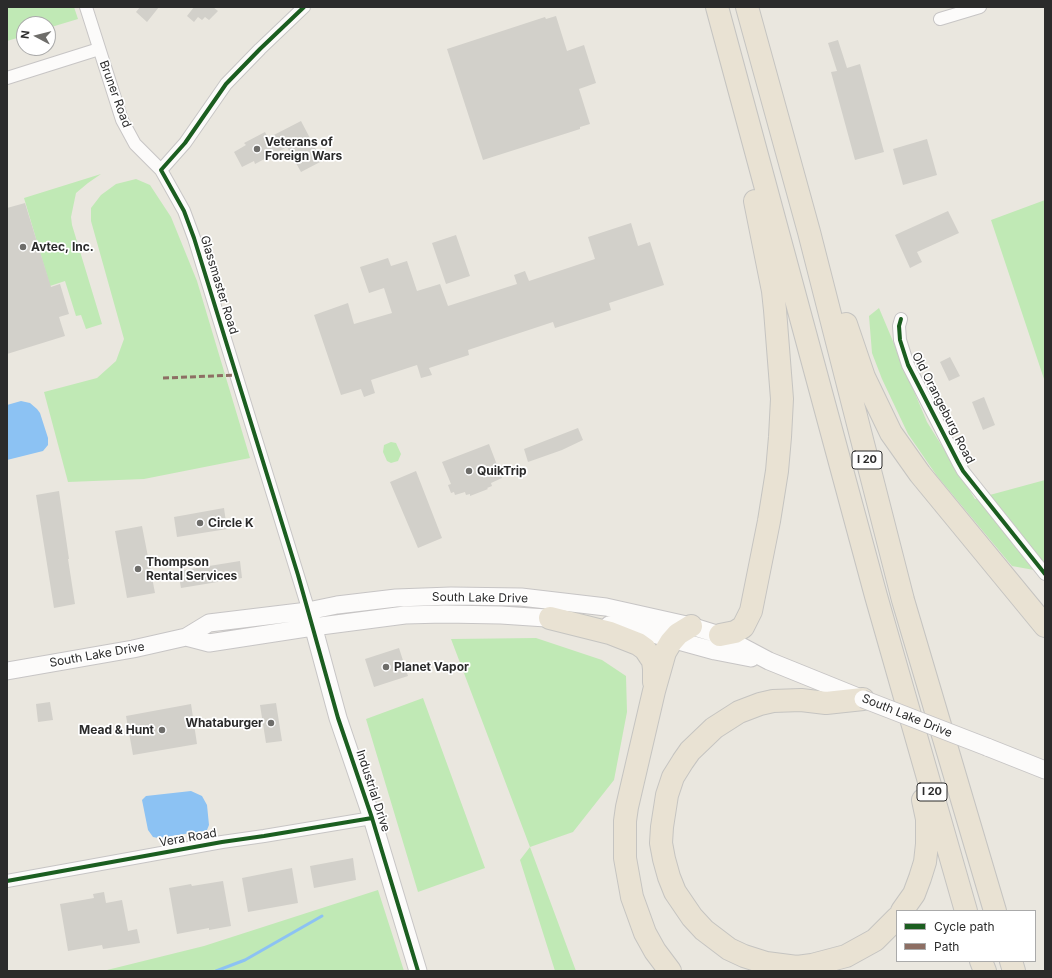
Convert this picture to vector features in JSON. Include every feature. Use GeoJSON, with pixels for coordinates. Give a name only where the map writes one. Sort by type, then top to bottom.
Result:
{"type":"FeatureCollection","features":[{"type":"Feature","properties":{"kind":"highway","name":"I 20"},"geometry":{"type":"LineString","coordinates":[[717,7],[833,439],[966,910]]}},
{"type":"Feature","properties":{"kind":"highway","name":"I 20"},"geometry":{"type":"LineString","coordinates":[[749,14],[810,240],[903,600],[995,910]]}},
{"type":"Feature","properties":{"kind":"highway"},"geometry":{"type":"LineString","coordinates":[[749,14],[824,245],[855,351],[876,402],[891,433],[920,474],[1045,626]]}},
{"type":"Feature","properties":{"kind":"highway"},"geometry":{"type":"LineString","coordinates":[[720,635],[734,632],[743,627],[751,611],[769,521],[777,471],[782,399],[773,292],[725,37]]}},
{"type":"Feature","properties":{"kind":"highway"},"geometry":{"type":"LineString","coordinates":[[550,618],[610,634],[638,644],[645,649],[653,661],[654,691]]}},
{"type":"Feature","properties":{"kind":"highway"},"geometry":{"type":"LineString","coordinates":[[670,971],[652,945],[639,917],[632,897],[627,872],[624,843],[627,807],[654,691],[665,652],[678,634],[691,626]]}},
{"type":"Feature","properties":{"kind":"highway"},"geometry":{"type":"LineString","coordinates":[[898,673],[927,819],[927,844],[922,873],[914,894],[903,910]]}},
{"type":"Feature","properties":{"kind":"highway"},"geometry":{"type":"LineString","coordinates":[[863,698],[826,703],[790,699],[773,701],[739,712],[714,728],[690,750],[682,760],[673,777],[667,795],[662,821],[661,843],[668,877],[675,892],[692,917],[704,930],[729,949],[744,956],[766,963],[797,967],[812,965],[846,956],[875,940],[896,919]]}},
{"type":"Feature","properties":{"kind":"main road","name":"South Lake Drive"},"geometry":{"type":"LineString","coordinates":[[311,618],[337,605],[396,598],[451,596],[521,597],[606,607],[691,626],[720,635],[769,661],[1045,770]]}},
{"type":"Feature","properties":{"kind":"main road","name":"South Lake Drive"},"geometry":{"type":"LineString","coordinates":[[7,671],[133,649],[186,637],[209,643],[311,618],[405,615],[472,615],[550,618],[609,625],[673,639],[715,651],[769,661]]}},
{"type":"Feature","properties":{"kind":"main road","name":"Industrial Drive"},"geometry":{"type":"LineString","coordinates":[[311,618],[338,718],[372,818],[418,971]]}},
{"type":"Feature","properties":{"kind":"street","name":"Bruner Road"},"geometry":{"type":"LineString","coordinates":[[86,7],[114,99],[128,132],[135,144],[161,170]]}},
{"type":"Feature","properties":{"kind":"street"},"geometry":{"type":"LineString","coordinates":[[161,170],[177,154],[190,137],[226,84],[304,7]]}},
{"type":"Feature","properties":{"kind":"street"},"geometry":{"type":"LineString","coordinates":[[940,19],[980,7]]}},
{"type":"Feature","properties":{"kind":"street"},"geometry":{"type":"LineString","coordinates":[[7,78],[99,49]]}},
{"type":"Feature","properties":{"kind":"street","name":"Glassmaster Road"},"geometry":{"type":"LineString","coordinates":[[161,170],[184,211],[194,238],[311,618]]}},
{"type":"Feature","properties":{"kind":"street","name":"Old Orangeburg Road"},"geometry":{"type":"LineString","coordinates":[[901,320],[899,326],[900,340],[908,365],[963,471],[1045,574]]}},
{"type":"Feature","properties":{"kind":"street","name":"Vera Road"},"geometry":{"type":"LineString","coordinates":[[7,881],[222,842],[372,818]]}},
{"type":"Feature","properties":{"kind":"green space"},"geometry":{"type":"Polygon","coordinates":[[[7,7],[74,7],[78,19],[56,26],[56,16],[16,16],[16,38],[7,41],[7,7]]]}},
{"type":"Feature","properties":{"kind":"green space"},"geometry":{"type":"Polygon","coordinates":[[[101,174],[76,193],[71,217],[72,225],[102,324],[86,329],[81,315],[76,316],[65,281],[50,286],[24,198],[101,174]]]}},
{"type":"Feature","properties":{"kind":"green space"},"geometry":{"type":"Polygon","coordinates":[[[136,179],[150,185],[171,217],[197,281],[250,458],[144,479],[68,482],[44,392],[97,378],[116,361],[124,339],[91,221],[91,208],[101,195],[116,184],[136,179]]]}},
{"type":"Feature","properties":{"kind":"green space"},"geometry":{"type":"Polygon","coordinates":[[[1045,200],[1045,382],[991,220],[1045,200]]]}},
{"type":"Feature","properties":{"kind":"green space"},"geometry":{"type":"Polygon","coordinates":[[[879,308],[927,422],[975,499],[1045,480],[1045,572],[1012,566],[937,476],[908,434],[882,379],[872,353],[869,316],[879,308]]]}},
{"type":"Feature","properties":{"kind":"green space"},"geometry":{"type":"Polygon","coordinates":[[[391,442],[396,443],[401,454],[398,461],[391,463],[387,461],[383,452],[384,445],[391,442]]]}},
{"type":"Feature","properties":{"kind":"green space"},"geometry":{"type":"Polygon","coordinates":[[[536,638],[602,660],[626,676],[627,712],[614,780],[573,832],[530,847],[451,639],[536,638]]]}},
{"type":"Feature","properties":{"kind":"green space"},"geometry":{"type":"Polygon","coordinates":[[[423,698],[485,868],[418,892],[366,719],[423,698]]]}},
{"type":"Feature","properties":{"kind":"green space"},"geometry":{"type":"Polygon","coordinates":[[[530,847],[576,971],[555,971],[520,860],[530,847]]]}},
{"type":"Feature","properties":{"kind":"green space"},"geometry":{"type":"Polygon","coordinates":[[[378,890],[404,971],[103,971],[204,946],[378,890]]]}},
{"type":"Feature","properties":{"kind":"water"},"geometry":{"type":"Polygon","coordinates":[[[21,401],[30,403],[40,413],[48,438],[48,445],[43,451],[7,460],[7,405],[21,401]]]}},
{"type":"Feature","properties":{"kind":"water"},"geometry":{"type":"Polygon","coordinates":[[[191,791],[202,796],[207,805],[209,825],[207,830],[158,838],[153,837],[148,830],[142,800],[146,796],[191,791]]]}},
{"type":"Feature","properties":{"kind":"building"},"geometry":{"type":"Polygon","coordinates":[[[140,7],[159,7],[147,22],[136,12],[140,7]]]}},
{"type":"Feature","properties":{"kind":"building"},"geometry":{"type":"Polygon","coordinates":[[[194,7],[213,7],[218,11],[209,20],[205,17],[202,20],[198,17],[194,22],[187,16],[194,7]]]}},
{"type":"Feature","properties":{"kind":"building"},"geometry":{"type":"Polygon","coordinates":[[[556,16],[567,51],[584,45],[596,83],[579,89],[590,124],[580,127],[580,129],[483,160],[447,49],[545,17],[546,19],[556,16]]]}},
{"type":"Feature","properties":{"kind":"building"},"geometry":{"type":"Polygon","coordinates":[[[838,40],[847,68],[860,64],[884,152],[855,160],[831,72],[837,71],[828,43],[838,40]]]}},
{"type":"Feature","properties":{"kind":"building"},"geometry":{"type":"Polygon","coordinates":[[[301,121],[322,161],[301,172],[287,147],[255,164],[254,161],[242,167],[234,152],[246,145],[244,143],[265,132],[268,138],[301,121]]]}},
{"type":"Feature","properties":{"kind":"building"},"geometry":{"type":"Polygon","coordinates":[[[927,139],[937,175],[903,185],[893,149],[927,139]]]}},
{"type":"Feature","properties":{"kind":"building","name":"Avtec, Inc."},"geometry":{"type":"Polygon","coordinates":[[[25,203],[51,287],[60,284],[69,314],[59,317],[65,336],[7,354],[7,208],[25,203]]]}},
{"type":"Feature","properties":{"kind":"building"},"geometry":{"type":"Polygon","coordinates":[[[948,211],[959,233],[917,252],[922,262],[910,268],[895,235],[948,211]]]}},
{"type":"Feature","properties":{"kind":"building"},"geometry":{"type":"Polygon","coordinates":[[[631,223],[638,246],[650,242],[664,285],[609,303],[611,310],[555,328],[553,322],[468,350],[469,355],[429,368],[432,375],[421,378],[417,365],[371,380],[375,393],[364,397],[361,389],[341,395],[314,315],[348,303],[354,324],[392,313],[384,288],[369,293],[360,267],[388,258],[391,266],[407,261],[417,291],[440,284],[448,306],[517,284],[514,275],[525,271],[529,281],[595,259],[588,237],[631,223]]]}},
{"type":"Feature","properties":{"kind":"building"},"geometry":{"type":"Polygon","coordinates":[[[456,235],[470,276],[446,284],[432,243],[456,235]]]}},
{"type":"Feature","properties":{"kind":"building"},"geometry":{"type":"Polygon","coordinates":[[[950,357],[960,376],[949,381],[940,362],[950,357]]]}},
{"type":"Feature","properties":{"kind":"building"},"geometry":{"type":"Polygon","coordinates":[[[984,397],[995,425],[983,430],[972,402],[984,397]]]}},
{"type":"Feature","properties":{"kind":"building"},"geometry":{"type":"Polygon","coordinates":[[[578,428],[583,440],[562,450],[528,462],[524,449],[578,428]]]}},
{"type":"Feature","properties":{"kind":"building"},"geometry":{"type":"Polygon","coordinates":[[[489,444],[502,478],[491,483],[492,486],[487,488],[488,489],[470,496],[470,494],[466,495],[465,492],[455,495],[454,492],[451,493],[448,485],[451,484],[442,462],[489,444]]]}},
{"type":"Feature","properties":{"kind":"building"},"geometry":{"type":"Polygon","coordinates":[[[416,471],[442,538],[418,548],[390,482],[416,471]]]}},
{"type":"Feature","properties":{"kind":"building"},"geometry":{"type":"Polygon","coordinates":[[[59,491],[75,604],[54,608],[36,495],[59,491]]]}},
{"type":"Feature","properties":{"kind":"building","name":"Circle K"},"geometry":{"type":"Polygon","coordinates":[[[224,508],[227,529],[177,537],[174,517],[224,508]]]}},
{"type":"Feature","properties":{"kind":"building"},"geometry":{"type":"Polygon","coordinates":[[[142,526],[155,593],[127,598],[115,531],[142,526]]]}},
{"type":"Feature","properties":{"kind":"building"},"geometry":{"type":"Polygon","coordinates":[[[240,561],[242,578],[181,588],[178,571],[240,561]]]}},
{"type":"Feature","properties":{"kind":"building","name":"Planet Vapor"},"geometry":{"type":"Polygon","coordinates":[[[399,648],[408,676],[374,687],[365,659],[399,648]]]}},
{"type":"Feature","properties":{"kind":"building"},"geometry":{"type":"Polygon","coordinates":[[[50,702],[53,720],[38,722],[36,704],[50,702]]]}},
{"type":"Feature","properties":{"kind":"building","name":"Whataburger"},"geometry":{"type":"Polygon","coordinates":[[[276,703],[282,741],[266,743],[260,705],[276,703]]]}},
{"type":"Feature","properties":{"kind":"building","name":"Mead & Hunt"},"geometry":{"type":"Polygon","coordinates":[[[191,704],[197,744],[133,755],[126,716],[191,704]]]}},
{"type":"Feature","properties":{"kind":"building"},"geometry":{"type":"Polygon","coordinates":[[[353,858],[356,880],[314,888],[310,866],[353,858]]]}},
{"type":"Feature","properties":{"kind":"building"},"geometry":{"type":"Polygon","coordinates":[[[292,868],[298,903],[248,912],[242,878],[292,868]]]}},
{"type":"Feature","properties":{"kind":"building"},"geometry":{"type":"Polygon","coordinates":[[[223,881],[231,926],[209,930],[209,928],[177,934],[169,888],[223,881]]]}},
{"type":"Feature","properties":{"kind":"building"},"geometry":{"type":"Polygon","coordinates":[[[104,892],[106,903],[122,900],[128,931],[137,929],[140,943],[103,949],[102,945],[68,951],[60,904],[94,898],[93,894],[104,892]]]}},
{"type":"Feature","properties":{"kind":"waterway"},"geometry":{"type":"LineString","coordinates":[[216,971],[245,960],[322,916]]}},
{"type":"Feature","properties":{"kind":"marked path"},"geometry":{"type":"LineString","coordinates":[[163,378],[237,375]]}},
{"type":"Feature","properties":{"kind":"cycle path"},"geometry":{"type":"LineString","coordinates":[[304,7],[226,84],[185,143],[161,170],[184,211],[194,238],[298,575],[338,718],[372,818],[418,971]]}},
{"type":"Feature","properties":{"kind":"cycle path"},"geometry":{"type":"LineString","coordinates":[[901,319],[899,326],[900,340],[908,365],[963,471],[1045,574]]}},
{"type":"Feature","properties":{"kind":"cycle path"},"geometry":{"type":"LineString","coordinates":[[7,881],[222,842],[372,818]]}},
{"type":"Feature","properties":{"kind":"place","name":"Veterans of Foreign Wars"},"geometry":{"type":"Point","coordinates":[257,149]}},
{"type":"Feature","properties":{"kind":"place","name":"Avtec, Inc."},"geometry":{"type":"Point","coordinates":[23,247]}},
{"type":"Feature","properties":{"kind":"place","name":"QuikTrip"},"geometry":{"type":"Point","coordinates":[469,471]}},
{"type":"Feature","properties":{"kind":"place","name":"Circle K"},"geometry":{"type":"Point","coordinates":[200,523]}},
{"type":"Feature","properties":{"kind":"place","name":"Thompson Rental Services"},"geometry":{"type":"Point","coordinates":[138,569]}},
{"type":"Feature","properties":{"kind":"place","name":"Planet Vapor"},"geometry":{"type":"Point","coordinates":[386,667]}},
{"type":"Feature","properties":{"kind":"place","name":"Whataburger"},"geometry":{"type":"Point","coordinates":[271,723]}},
{"type":"Feature","properties":{"kind":"place","name":"Mead & Hunt"},"geometry":{"type":"Point","coordinates":[162,730]}}]}
